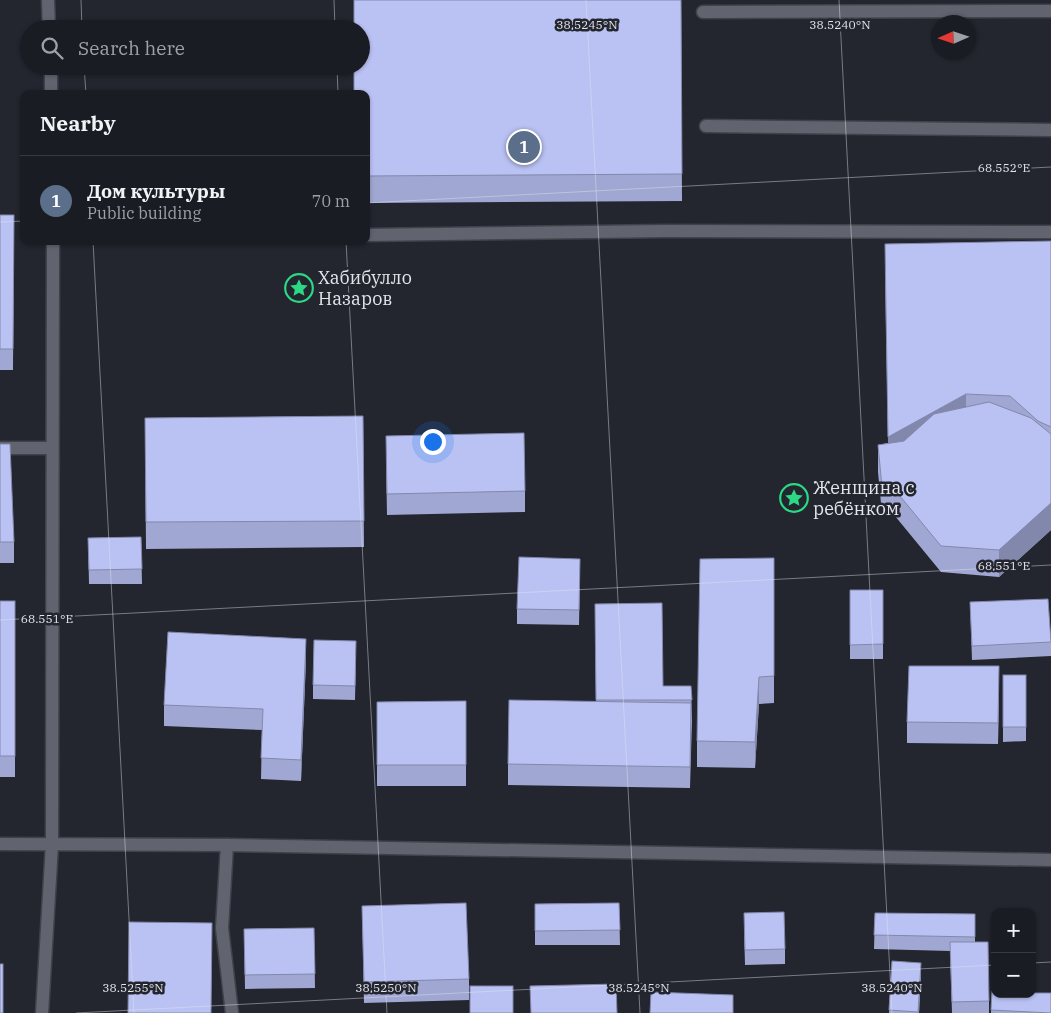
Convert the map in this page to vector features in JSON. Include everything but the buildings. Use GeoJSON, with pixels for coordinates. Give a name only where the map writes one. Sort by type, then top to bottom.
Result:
{"type":"FeatureCollection","features":[{"type":"Feature","properties":{"kind":"street"},"geometry":{"type":"LineString","coordinates":[[48,0],[49,20]]}},
{"type":"Feature","properties":{"kind":"street"},"geometry":{"type":"LineString","coordinates":[[703,12],[1051,11]]}},
{"type":"Feature","properties":{"kind":"street"},"geometry":{"type":"LineString","coordinates":[[51,75],[52,90]]}},
{"type":"Feature","properties":{"kind":"street"},"geometry":{"type":"LineString","coordinates":[[706,126],[1051,130]]}},
{"type":"Feature","properties":{"kind":"street"},"geometry":{"type":"LineString","coordinates":[[370,235],[666,231],[1051,232]]}},
{"type":"Feature","properties":{"kind":"street"},"geometry":{"type":"LineString","coordinates":[[42,1013],[52,844],[53,245]]}},
{"type":"Feature","properties":{"kind":"street"},"geometry":{"type":"LineString","coordinates":[[0,448],[52,448]]}},
{"type":"Feature","properties":{"kind":"street"},"geometry":{"type":"LineString","coordinates":[[0,844],[227,845],[1051,860]]}},
{"type":"Feature","properties":{"kind":"street"},"geometry":{"type":"LineString","coordinates":[[227,845],[222,928],[232,1013]]}},
{"type":"Feature","properties":{"kind":"place","name":"Дом культуры"},"geometry":{"type":"Point","coordinates":[524,147]}},
{"type":"Feature","properties":{"kind":"place","name":"Хабибулло Назаров"},"geometry":{"type":"Point","coordinates":[299,288]}},
{"type":"Feature","properties":{"kind":"place","name":"Женщина с ребёнком"},"geometry":{"type":"Point","coordinates":[794,498]}}]}
